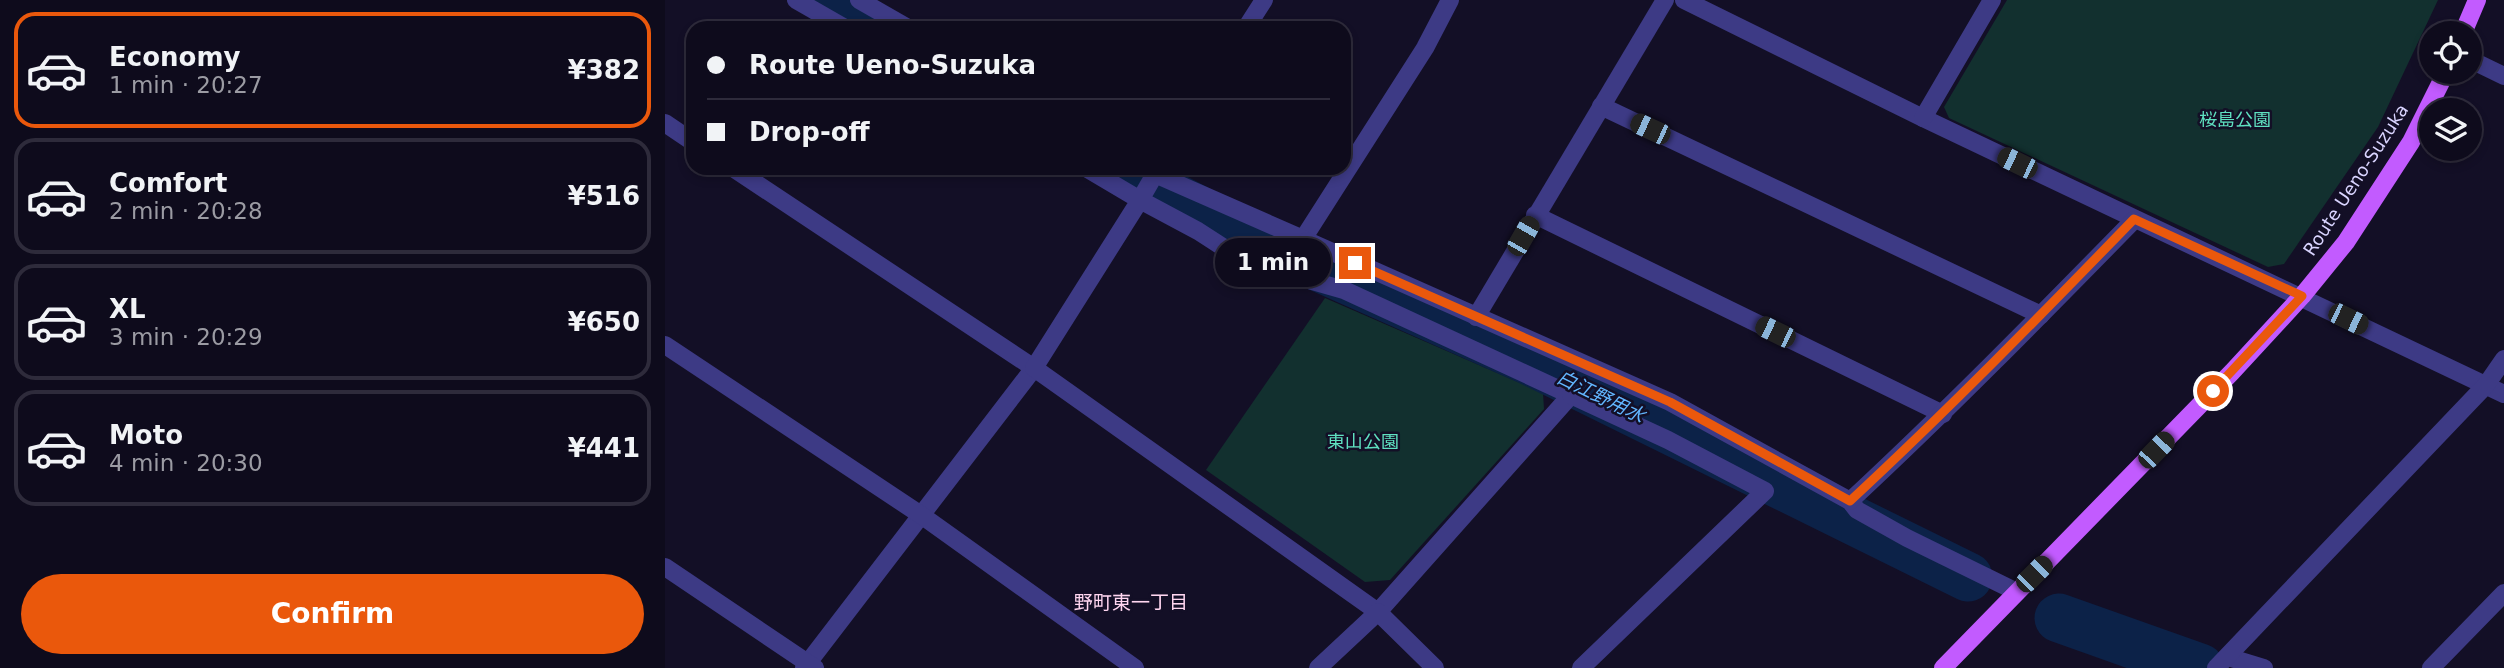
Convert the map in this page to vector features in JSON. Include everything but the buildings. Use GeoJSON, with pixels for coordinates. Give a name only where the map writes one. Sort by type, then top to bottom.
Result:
{"type":"FeatureCollection","features":[{"type":"Feature","properties":{"kind":"main road"},"geometry":{"type":"LineString","coordinates":[[2468,21],[2477,0]]}},
{"type":"Feature","properties":{"kind":"main road","name":"Route Ueno-Suzuka"},"geometry":{"type":"LineString","coordinates":[[1943,668],[2302,296],[2346,242],[2411,142],[2440,84]]}},
{"type":"Feature","properties":{"kind":"street"},"geometry":{"type":"LineString","coordinates":[[796,0],[833,21]]}},
{"type":"Feature","properties":{"kind":"street"},"geometry":{"type":"LineString","coordinates":[[1250,21],[1264,0]]}},
{"type":"Feature","properties":{"kind":"street"},"geometry":{"type":"LineString","coordinates":[[1351,167],[1425,48],[1450,0]]}},
{"type":"Feature","properties":{"kind":"street"},"geometry":{"type":"LineString","coordinates":[[1476,317],[1665,0]]}},
{"type":"Feature","properties":{"kind":"street"},"geometry":{"type":"LineString","coordinates":[[1684,0],[1923,118],[2504,394]]}},
{"type":"Feature","properties":{"kind":"street"},"geometry":{"type":"LineString","coordinates":[[1923,118],[1992,0]]}},
{"type":"Feature","properties":{"kind":"street"},"geometry":{"type":"LineString","coordinates":[[866,2],[897,21]]}},
{"type":"Feature","properties":{"kind":"street"},"geometry":{"type":"LineString","coordinates":[[2482,66],[2504,76]]}},
{"type":"Feature","properties":{"kind":"street"},"geometry":{"type":"LineString","coordinates":[[1601,106],[2041,315]]}},
{"type":"Feature","properties":{"kind":"street"},"geometry":{"type":"LineString","coordinates":[[665,123],[686,137]]}},
{"type":"Feature","properties":{"kind":"street"},"geometry":{"type":"LineString","coordinates":[[744,175],[1034,368],[1378,612],[1435,668]]}},
{"type":"Feature","properties":{"kind":"street"},"geometry":{"type":"LineString","coordinates":[[1100,175],[1142,197],[1246,262],[1287,269],[1344,290],[1668,440],[1765,491],[1581,668]]}},
{"type":"Feature","properties":{"kind":"street"},"geometry":{"type":"LineString","coordinates":[[665,567],[809,666],[1034,368],[1142,197],[1152,175]]}},
{"type":"Feature","properties":{"kind":"street"},"geometry":{"type":"LineString","coordinates":[[1159,175],[1304,242],[1670,402],[1850,501],[1857,510],[1907,538],[2017,592]]}},
{"type":"Feature","properties":{"kind":"street"},"geometry":{"type":"LineString","coordinates":[[1287,269],[1346,175]]}},
{"type":"Feature","properties":{"kind":"street"},"geometry":{"type":"LineString","coordinates":[[1535,215],[1943,414]]}},
{"type":"Feature","properties":{"kind":"street"},"geometry":{"type":"LineString","coordinates":[[1850,501],[1943,414],[2134,219]]}},
{"type":"Feature","properties":{"kind":"street"},"geometry":{"type":"LineString","coordinates":[[665,345],[921,515],[1135,668]]}},
{"type":"Feature","properties":{"kind":"street"},"geometry":{"type":"LineString","coordinates":[[2222,663],[2486,385],[2504,359]]}},
{"type":"Feature","properties":{"kind":"street"},"geometry":{"type":"LineString","coordinates":[[1318,668],[1378,612],[1571,395]]}},
{"type":"Feature","properties":{"kind":"street"},"geometry":{"type":"LineString","coordinates":[[2431,668],[2504,593]]}},
{"type":"Feature","properties":{"kind":"street"},"geometry":{"type":"LineString","coordinates":[[2222,663],[2264,668]]}},
{"type":"Feature","properties":{"kind":"green space","name":"桜島公園"},"geometry":{"type":"Polygon","coordinates":[[[2007,0],[2438,0],[2428,21],[2419,21],[2419,40],[2378,127],[2284,264],[2268,267],[1949,118],[1944,107],[2007,0]]]}},
{"type":"Feature","properties":{"kind":"green space","name":"東山公園"},"geometry":{"type":"Polygon","coordinates":[[[1325,298],[1543,393],[1544,409],[1390,580],[1365,582],[1206,470],[1325,298]]]}},
{"type":"Feature","properties":{"kind":"waterway","name":"白江野用水"},"geometry":{"type":"LineString","coordinates":[[826,0],[863,21]]}},
{"type":"Feature","properties":{"kind":"waterway","name":"白江野用水"},"geometry":{"type":"LineString","coordinates":[[1131,175],[1240,232],[1526,359],[1968,577]]}},
{"type":"Feature","properties":{"kind":"waterway","name":"白江野用水"},"geometry":{"type":"LineString","coordinates":[[2059,618],[2200,668]]}},
{"type":"Feature","properties":{"kind":"district","name":"野町東一丁目"},"geometry":{"type":"Point","coordinates":[1131,602]}},
{"type":"Feature","properties":{"kind":"route"},"geometry":{"type":"LineString","coordinates":[[1355,263],[1670,402],[1850,501],[2019,338],[2134,219],[2302,296],[2213,391]]}}]}
